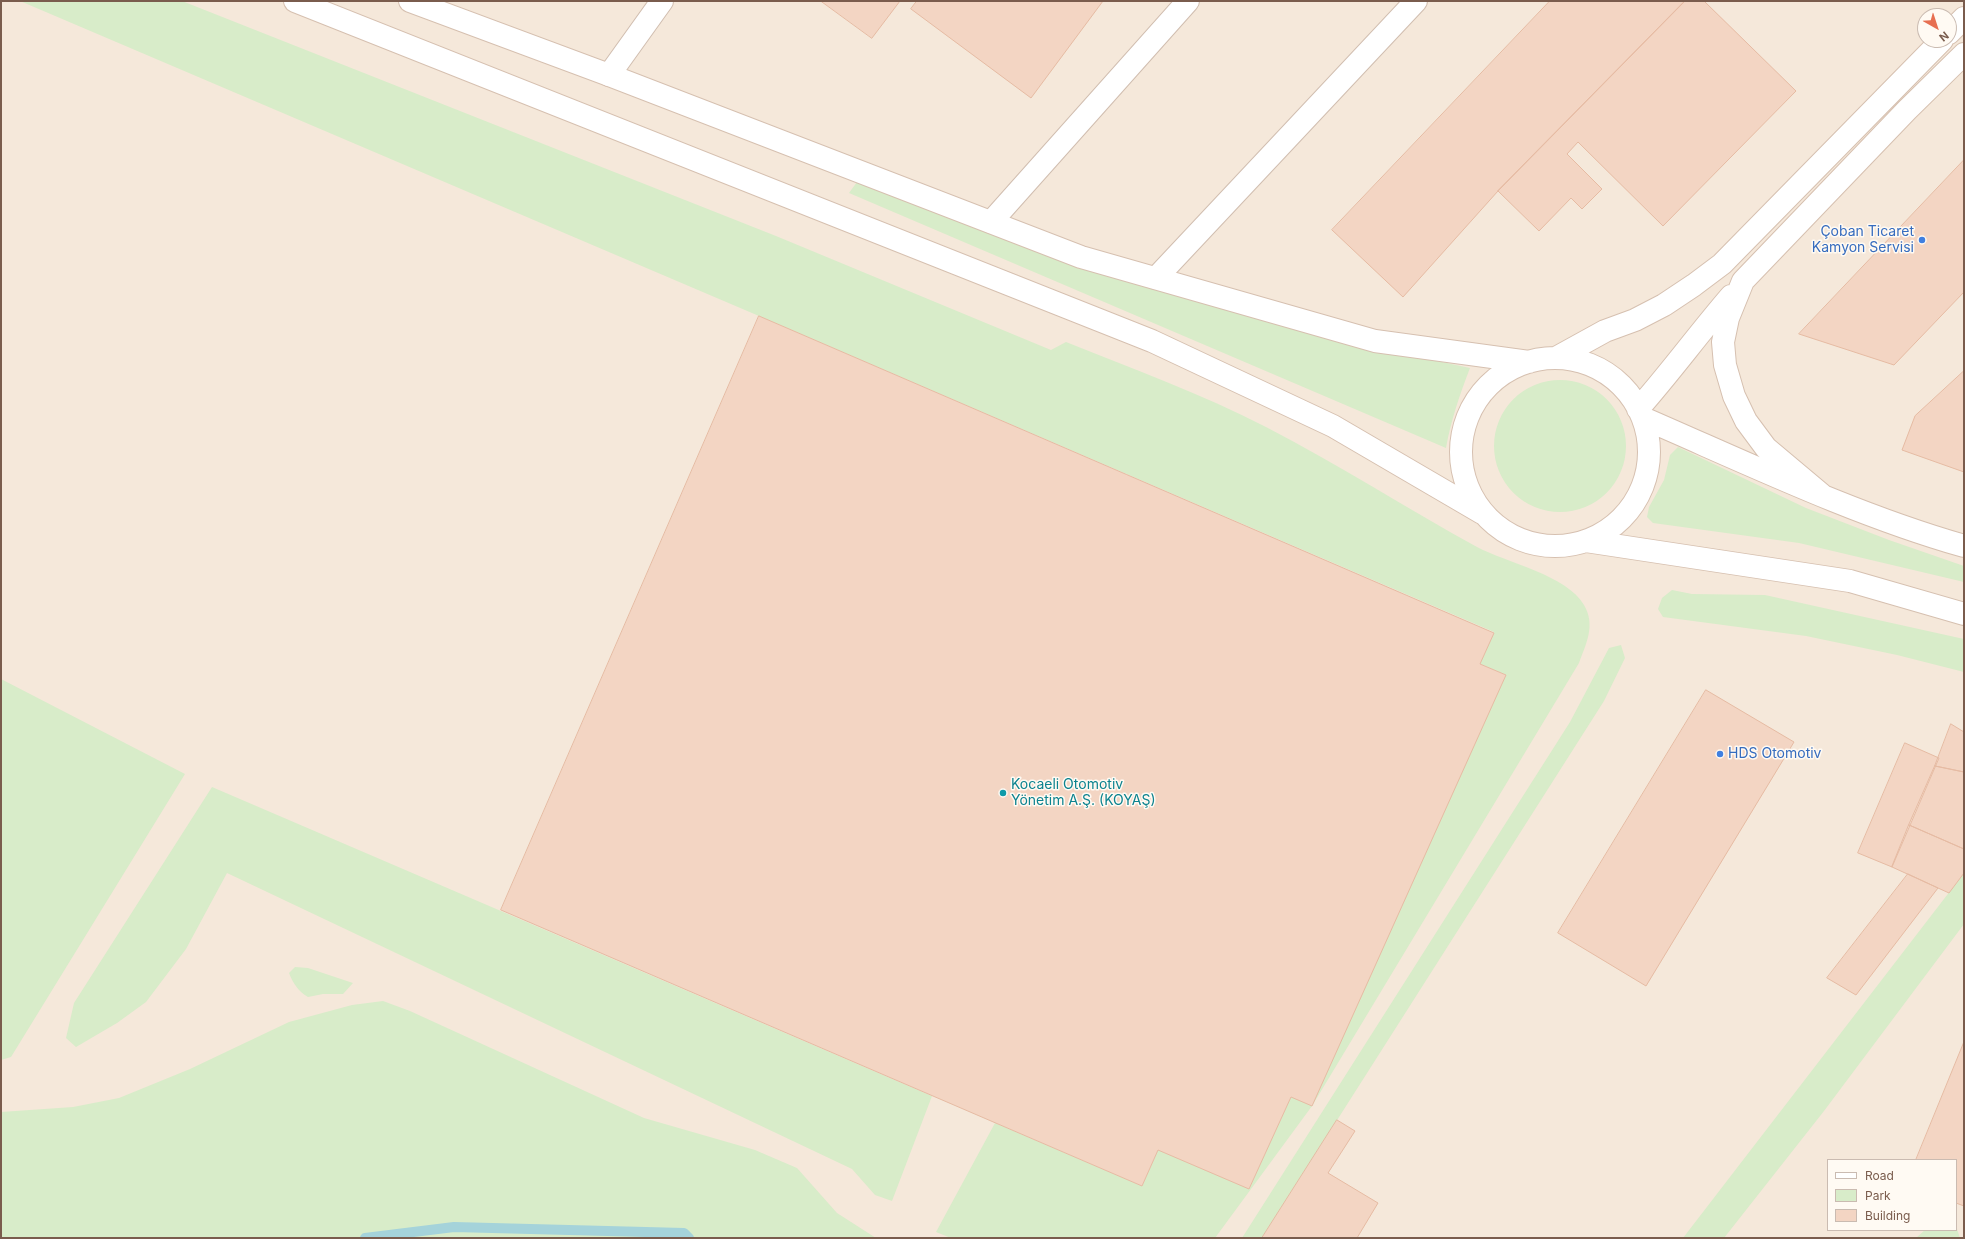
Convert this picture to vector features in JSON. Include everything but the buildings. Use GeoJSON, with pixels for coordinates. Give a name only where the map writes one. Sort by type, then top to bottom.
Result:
{"type":"FeatureCollection","features":[{"type":"Feature","properties":{"kind":"main road"},"geometry":{"type":"LineString","coordinates":[[295,1],[1152,341],[1333,426],[1482,513],[1503,532],[1529,543],[1557,546],[1586,541],[1850,581],[1964,614]]}},
{"type":"Feature","properties":{"kind":"main road"},"geometry":{"type":"LineString","coordinates":[[410,1],[609,75],[1081,257],[1375,341],[1529,362]]}},
{"type":"Feature","properties":{"kind":"main road"},"geometry":{"type":"LineString","coordinates":[[609,75],[662,1]]}},
{"type":"Feature","properties":{"kind":"main road"},"geometry":{"type":"LineString","coordinates":[[991,222],[1188,1]]}},
{"type":"Feature","properties":{"kind":"main road"},"geometry":{"type":"LineString","coordinates":[[1156,278],[1416,1]]}},
{"type":"Feature","properties":{"kind":"main road"},"geometry":{"type":"LineString","coordinates":[[1556,358],[1605,331],[1635,320],[1664,304],[1694,286],[1722,264],[1934,48]]}},
{"type":"Feature","properties":{"kind":"main road"},"geometry":{"type":"LineString","coordinates":[[1640,414],[1692,342],[1744,281],[1907,110],[1964,54]]}},
{"type":"Feature","properties":{"kind":"main road"},"geometry":{"type":"LineString","coordinates":[[1744,281],[1728,318],[1723,342],[1725,365],[1734,396],[1746,421],[1766,448],[1822,495]]}},
{"type":"Feature","properties":{"kind":"main road"},"geometry":{"type":"LineString","coordinates":[[1482,513],[1466,486],[1460,456],[1464,425],[1478,397],[1500,375],[1529,362],[1556,358],[1584,362],[1609,375],[1629,393],[1640,414],[1649,447],[1645,477],[1633,505],[1612,527],[1586,541]]}},
{"type":"Feature","properties":{"kind":"main road"},"geometry":{"type":"LineString","coordinates":[[1640,414],[1822,495],[1931,537],[1964,546]]}},
{"type":"Feature","properties":{"kind":"shaded area"},"geometry":{"type":"Polygon","coordinates":[[[1,1],[1964,1],[1964,1238],[1,1238],[1,1]]]}},
{"type":"Feature","properties":{"kind":"green space"},"geometry":{"type":"Polygon","coordinates":[[[20,1],[182,1],[776,236],[1051,350],[1066,342],[1192,393],[1266,427],[1477,547],[1551,578],[1576,595],[1588,612],[1590,627],[1579,663],[1312,1106],[1215,1238],[951,1238],[936,1232],[995,1123],[1142,1186],[1158,1150],[1249,1189],[1291,1097],[1506,675],[1480,664],[1494,632],[759,316],[20,1]]]}},
{"type":"Feature","properties":{"kind":"green space"},"geometry":{"type":"Polygon","coordinates":[[[857,182],[1325,337],[1470,368],[1450,427],[1446,448],[849,193],[857,182]]]}},
{"type":"Feature","properties":{"kind":"green space"},"geometry":{"type":"Polygon","coordinates":[[[1560,380],[1585,385],[1602,395],[1611,404],[1621,421],[1626,446],[1621,471],[1611,488],[1602,497],[1585,507],[1560,512],[1535,507],[1518,497],[1509,488],[1499,471],[1494,446],[1499,421],[1509,404],[1518,395],[1535,385],[1560,380]]]}},
{"type":"Feature","properties":{"kind":"green space"},"geometry":{"type":"Polygon","coordinates":[[[1678,447],[1806,508],[1889,540],[1964,566],[1964,582],[1799,543],[1653,523],[1647,517],[1649,507],[1664,480],[1670,455],[1678,447]]]}},
{"type":"Feature","properties":{"kind":"green space"},"geometry":{"type":"Polygon","coordinates":[[[1672,590],[1692,594],[1765,595],[1964,639],[1964,672],[1897,655],[1806,636],[1663,617],[1658,609],[1662,598],[1672,590]]]}},
{"type":"Feature","properties":{"kind":"green space"},"geometry":{"type":"Polygon","coordinates":[[[1621,645],[1625,658],[1604,701],[1262,1238],[1242,1238],[1570,722],[1609,648],[1621,645]]]}},
{"type":"Feature","properties":{"kind":"green space"},"geometry":{"type":"Polygon","coordinates":[[[1,679],[185,774],[11,1057],[1,1060],[1,679]]]}},
{"type":"Feature","properties":{"kind":"green space"},"geometry":{"type":"Polygon","coordinates":[[[212,787],[932,1096],[892,1201],[875,1195],[852,1169],[227,873],[186,949],[146,1002],[117,1023],[76,1047],[66,1038],[74,1003],[212,787]]]}},
{"type":"Feature","properties":{"kind":"green space"},"geometry":{"type":"Polygon","coordinates":[[[1964,873],[1964,924],[1824,1111],[1724,1238],[1683,1238],[1964,873]]]}},
{"type":"Feature","properties":{"kind":"green space"},"geometry":{"type":"Polygon","coordinates":[[[295,967],[308,968],[353,983],[343,994],[323,994],[308,997],[304,995],[294,983],[289,973],[295,967]]]}},
{"type":"Feature","properties":{"kind":"green space"},"geometry":{"type":"Polygon","coordinates":[[[383,1001],[410,1011],[644,1118],[755,1150],[797,1168],[837,1213],[876,1238],[1,1238],[1,1112],[73,1107],[119,1098],[190,1069],[289,1022],[352,1005],[383,1001]]]}},
{"type":"Feature","properties":{"kind":"green space"},"geometry":{"type":"Polygon","coordinates":[[[1957,1229],[1960,1238],[1916,1238],[1924,1231],[1957,1231],[1957,1229]]]}},
{"type":"Feature","properties":{"kind":"waterway"},"geometry":{"type":"LineString","coordinates":[[365,1238],[454,1227],[684,1233],[689,1238]]}},
{"type":"Feature","properties":{"kind":"place","name":"Çoban Ticaret Kamyon Servisi"},"geometry":{"type":"Point","coordinates":[1922,240]}},
{"type":"Feature","properties":{"kind":"place","name":"HDS Otomotiv"},"geometry":{"type":"Point","coordinates":[1720,754]}},
{"type":"Feature","properties":{"kind":"place","name":"Kocaeli Otomotiv Yönetim A.Ş. (KOYAŞ)"},"geometry":{"type":"Point","coordinates":[1003,793]}}]}
